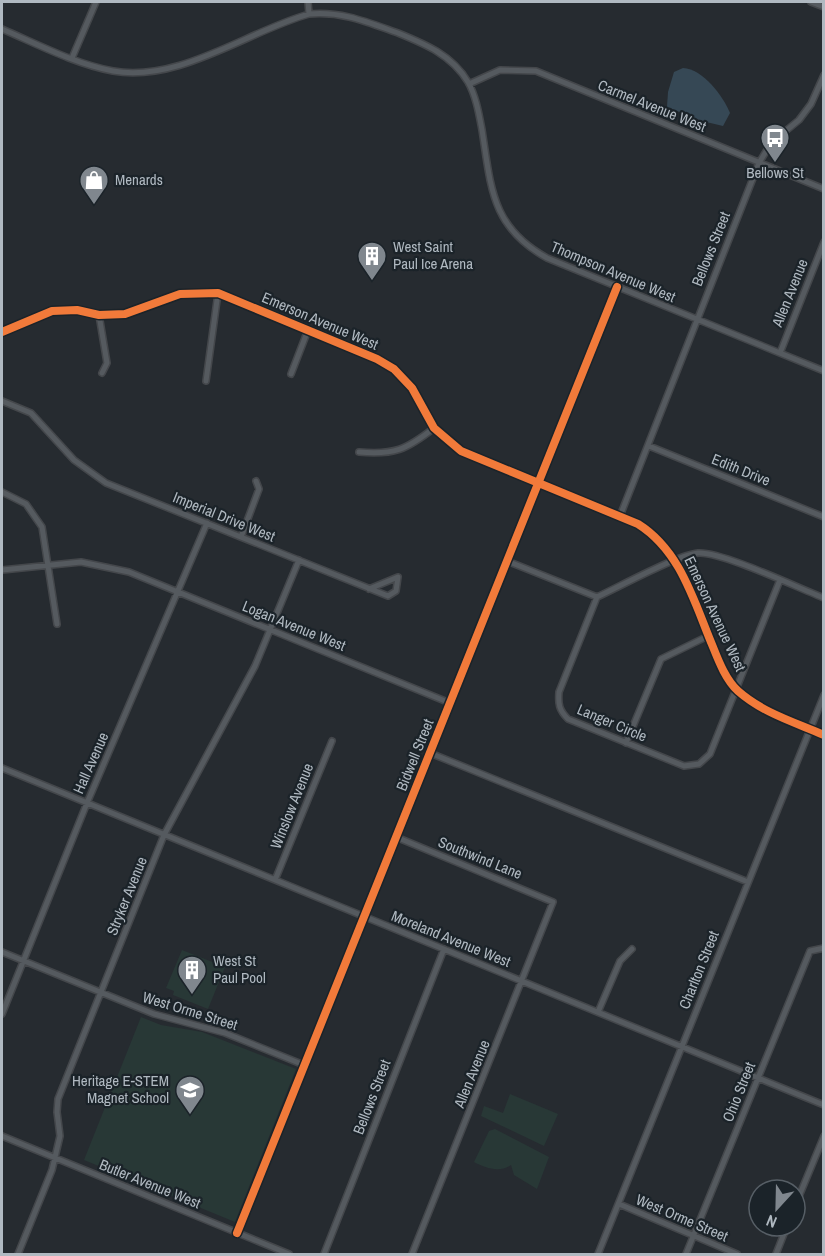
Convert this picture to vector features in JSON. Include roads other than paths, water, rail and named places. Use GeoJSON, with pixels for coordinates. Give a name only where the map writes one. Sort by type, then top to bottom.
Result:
{"type":"FeatureCollection","features":[{"type":"Feature","properties":{"kind":"street"},"geometry":{"type":"LineString","coordinates":[[72,58],[96,2]]}},
{"type":"Feature","properties":{"kind":"street"},"geometry":{"type":"LineString","coordinates":[[308,2],[309,14]]}},
{"type":"Feature","properties":{"kind":"street"},"geometry":{"type":"LineString","coordinates":[[811,2],[824,7]]}},
{"type":"Feature","properties":{"kind":"street","name":"Thompson Avenue West"},"geometry":{"type":"LineString","coordinates":[[2,29],[72,58],[115,72],[160,71],[309,14],[331,12],[351,15],[420,42],[450,60],[469,84],[479,114],[492,191],[501,218],[516,237],[532,250],[617,287],[824,371]]}},
{"type":"Feature","properties":{"kind":"street","name":"Carmel Avenue West"},"geometry":{"type":"LineString","coordinates":[[469,84],[500,70],[536,71],[824,189]]}},
{"type":"Feature","properties":{"kind":"street","name":"Bellows Street"},"geometry":{"type":"LineString","coordinates":[[620,516],[759,163],[771,143],[799,120],[812,104],[824,75]]}},
{"type":"Feature","properties":{"kind":"street","name":"Allen Avenue"},"geometry":{"type":"LineString","coordinates":[[780,353],[824,242]]}},
{"type":"Feature","properties":{"kind":"street","name":"Bidwell Street"},"geometry":{"type":"LineString","coordinates":[[237,1233],[617,287]]}},
{"type":"Feature","properties":{"kind":"street"},"geometry":{"type":"LineString","coordinates":[[2,332],[52,311],[77,310],[99,315],[125,314],[180,294],[218,293],[206,381]]}},
{"type":"Feature","properties":{"kind":"street","name":"Emerson Avenue West"},"geometry":{"type":"LineString","coordinates":[[218,293],[377,358],[394,369],[412,388],[434,429],[461,451],[620,516],[653,533],[676,561],[723,671],[736,689],[762,709],[824,735]]}},
{"type":"Feature","properties":{"kind":"street"},"geometry":{"type":"LineString","coordinates":[[99,315],[107,363],[102,373]]}},
{"type":"Feature","properties":{"kind":"street"},"geometry":{"type":"LineString","coordinates":[[291,374],[308,330]]}},
{"type":"Feature","properties":{"kind":"street","name":"Imperial Drive West"},"geometry":{"type":"LineString","coordinates":[[2,401],[31,413],[74,460],[106,483],[369,589],[388,596],[393,594],[399,581],[398,577],[369,589]]}},
{"type":"Feature","properties":{"kind":"street"},"geometry":{"type":"LineString","coordinates":[[359,452],[382,454],[399,451],[434,429]]}},
{"type":"Feature","properties":{"kind":"street","name":"Edith Drive"},"geometry":{"type":"LineString","coordinates":[[649,446],[824,517]]}},
{"type":"Feature","properties":{"kind":"street"},"geometry":{"type":"LineString","coordinates":[[240,537],[259,489],[256,481]]}},
{"type":"Feature","properties":{"kind":"street"},"geometry":{"type":"LineString","coordinates":[[2,492],[26,504],[36,514],[42,527],[57,624]]}},
{"type":"Feature","properties":{"kind":"street","name":"Hall Avenue"},"geometry":{"type":"LineString","coordinates":[[2,1014],[87,803],[207,524]]}},
{"type":"Feature","properties":{"kind":"street"},"geometry":{"type":"LineString","coordinates":[[507,561],[597,597],[696,553],[710,553],[824,598]]}},
{"type":"Feature","properties":{"kind":"street","name":"Stryker Avenue"},"geometry":{"type":"LineString","coordinates":[[18,1254],[52,1170],[53,1157],[60,1137],[58,1100],[164,835],[255,666],[298,560]]}},
{"type":"Feature","properties":{"kind":"street","name":"Logan Avenue West"},"geometry":{"type":"LineString","coordinates":[[2,570],[81,562],[129,572],[450,703]]}},
{"type":"Feature","properties":{"kind":"street","name":"Langer Circle"},"geometry":{"type":"LineString","coordinates":[[597,597],[559,692],[558,704],[568,719],[684,766],[699,764],[710,754],[780,580]]}},
{"type":"Feature","properties":{"kind":"street"},"geometry":{"type":"LineString","coordinates":[[626,743],[661,659],[708,636]]}},
{"type":"Feature","properties":{"kind":"street","name":"Charlton Street"},"geometry":{"type":"LineString","coordinates":[[598,1254],[824,695]]}},
{"type":"Feature","properties":{"kind":"street","name":"Winslow Avenue"},"geometry":{"type":"LineString","coordinates":[[275,880],[332,741]]}},
{"type":"Feature","properties":{"kind":"street"},"geometry":{"type":"LineString","coordinates":[[430,753],[748,882]]}},
{"type":"Feature","properties":{"kind":"street","name":"Moreland Avenue West"},"geometry":{"type":"LineString","coordinates":[[2,768],[824,1105]]}},
{"type":"Feature","properties":{"kind":"street","name":"Southwind Lane"},"geometry":{"type":"LineString","coordinates":[[396,837],[553,902]]}},
{"type":"Feature","properties":{"kind":"street","name":"Allen Avenue"},"geometry":{"type":"LineString","coordinates":[[412,1254],[553,902]]}},
{"type":"Feature","properties":{"kind":"street","name":"Ohio Street"},"geometry":{"type":"LineString","coordinates":[[686,1254],[810,951],[824,948]]}},
{"type":"Feature","properties":{"kind":"street","name":"Bellows Street"},"geometry":{"type":"LineString","coordinates":[[324,1254],[444,949]]}},
{"type":"Feature","properties":{"kind":"street"},"geometry":{"type":"LineString","coordinates":[[598,1012],[620,961],[633,950]]}},
{"type":"Feature","properties":{"kind":"street","name":"West Orme Street"},"geometry":{"type":"LineString","coordinates":[[2,952],[154,1014],[225,1033],[304,1065]]}},
{"type":"Feature","properties":{"kind":"street","name":"Butler Avenue West"},"geometry":{"type":"LineString","coordinates":[[2,1136],[289,1254]]}},
{"type":"Feature","properties":{"kind":"street"},"geometry":{"type":"LineString","coordinates":[[807,1178],[824,1136]]}},
{"type":"Feature","properties":{"kind":"street","name":"West Orme Street"},"geometry":{"type":"LineString","coordinates":[[619,1204],[737,1254]]}},
{"type":"Feature","properties":{"kind":"street"},"geometry":{"type":"LineString","coordinates":[[776,1254],[782,1238]]}},
{"type":"Feature","properties":{"kind":"water"},"geometry":{"type":"Polygon","coordinates":[[[683,68],[705,78],[723,99],[730,113],[723,126],[702,121],[667,107],[668,92],[674,72],[683,68]]]}},
{"type":"Feature","properties":{"kind":"place","name":"Bellows St"},"geometry":{"type":"Point","coordinates":[775,164]}},
{"type":"Feature","properties":{"kind":"place","name":"Menards"},"geometry":{"type":"Point","coordinates":[94,206]}},
{"type":"Feature","properties":{"kind":"place","name":"West Saint Paul Ice Arena"},"geometry":{"type":"Point","coordinates":[372,282]}},
{"type":"Feature","properties":{"kind":"place","name":"West St Paul Pool"},"geometry":{"type":"Point","coordinates":[192,996]}},
{"type":"Feature","properties":{"kind":"place","name":"Heritage E-STEM Magnet School"},"geometry":{"type":"Point","coordinates":[190,1116]}}]}
